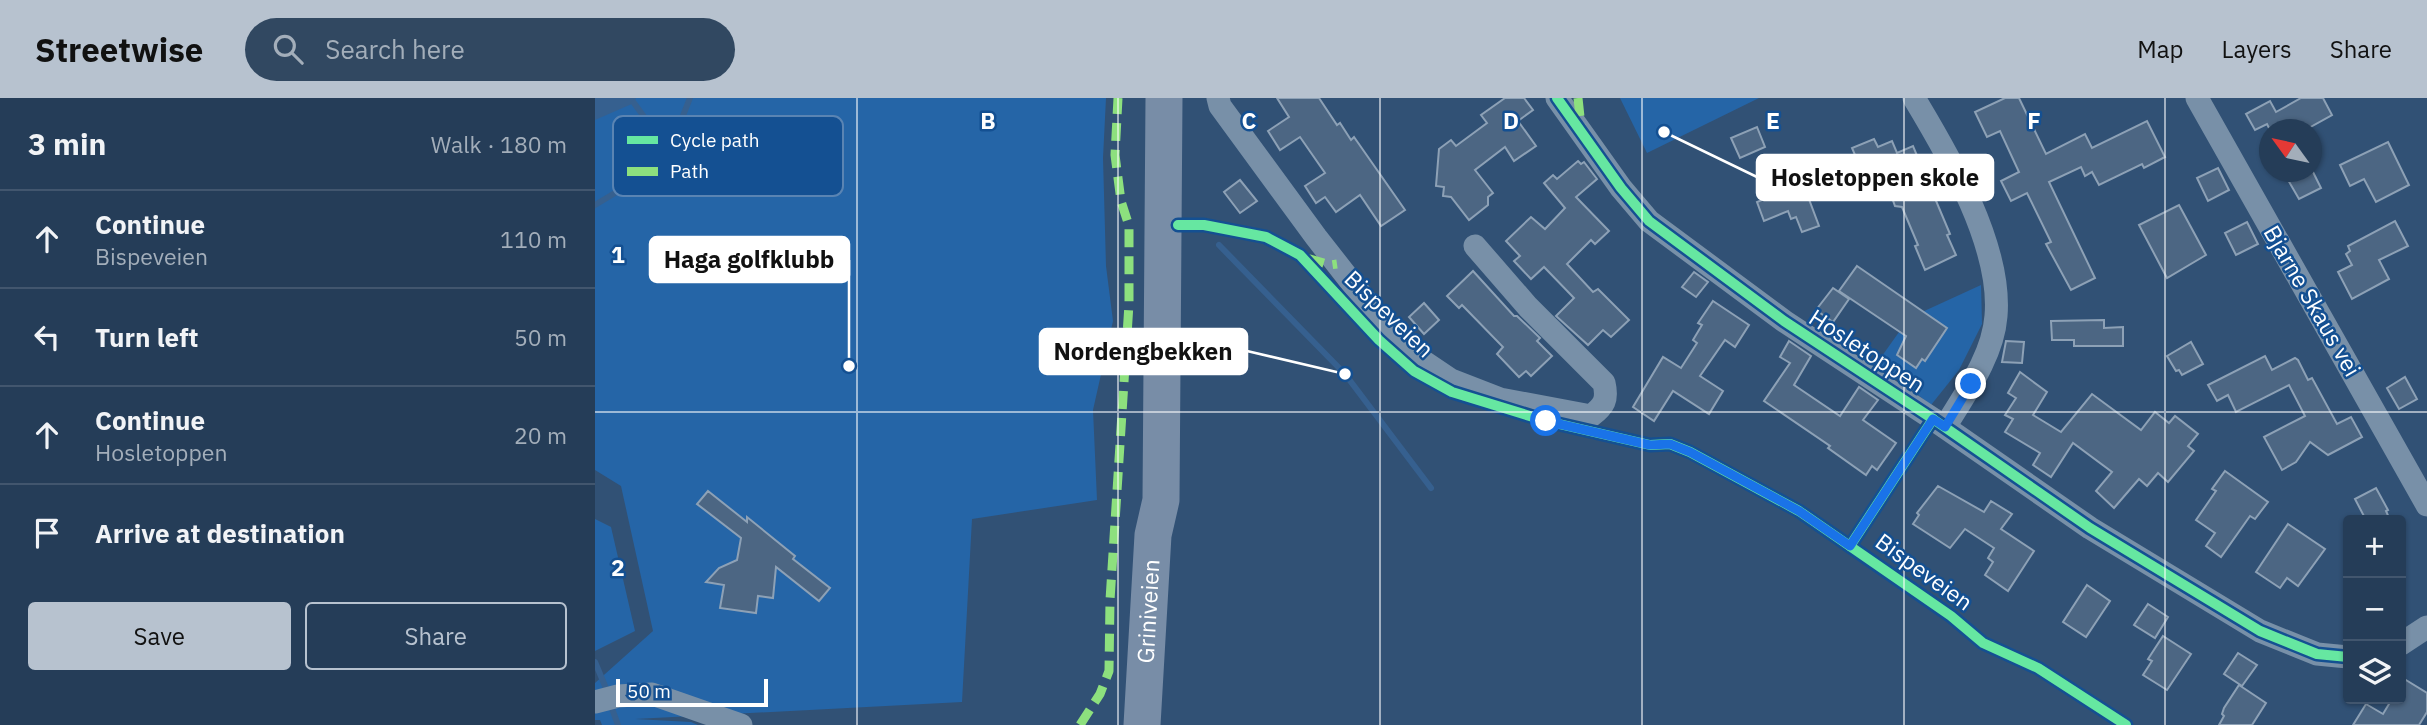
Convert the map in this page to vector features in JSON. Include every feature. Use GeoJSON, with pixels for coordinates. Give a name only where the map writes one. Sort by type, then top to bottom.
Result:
{"type":"FeatureCollection","features":[{"type":"Feature","properties":{"kind":"main road","name":"Griniveien"},"geometry":{"type":"LineString","coordinates":[[1164,98],[1161,499],[1167,534],[1166,725]]}},
{"type":"Feature","properties":{"kind":"main road","name":"Griniveien"},"geometry":{"type":"LineString","coordinates":[[1142,725],[1153,535],[1161,499]]}},
{"type":"Feature","properties":{"kind":"street"},"geometry":{"type":"LineString","coordinates":[[1218,98],[1220,106],[1316,237],[1402,347],[1451,380],[1500,399],[1591,416],[1603,407],[1607,395],[1604,383],[1528,307],[1475,246]]}},
{"type":"Feature","properties":{"kind":"street","name":"Hosletoppen"},"geometry":{"type":"LineString","coordinates":[[1557,98],[1621,188],[1649,221],[1784,321],[1945,427],[2090,528],[2260,631],[2317,654],[2343,657]]}},
{"type":"Feature","properties":{"kind":"street"},"geometry":{"type":"LineString","coordinates":[[1914,98],[1940,141],[1976,213],[1993,273],[1996,316],[1987,351],[1945,427]]}},
{"type":"Feature","properties":{"kind":"street","name":"Bjarne Skaus vei"},"geometry":{"type":"LineString","coordinates":[[2197,98],[2427,505]]}},
{"type":"Feature","properties":{"kind":"street"},"geometry":{"type":"LineString","coordinates":[[2406,641],[2427,627]]}},
{"type":"Feature","properties":{"kind":"street"},"geometry":{"type":"LineString","coordinates":[[603,700],[652,694],[741,725]]}},
{"type":"Feature","properties":{"kind":"shaded area"},"geometry":{"type":"Polygon","coordinates":[[[595,98],[1106,98],[1103,158],[1106,266],[1113,321],[1093,410],[1097,500],[972,519],[962,702],[635,719],[691,722],[698,725],[602,725],[600,720],[595,720],[595,683],[653,631],[621,486],[595,470],[595,98]]]}},
{"type":"Feature","properties":{"kind":"shaded area"},"geometry":{"type":"Polygon","coordinates":[[[595,98],[636,98],[634,103],[595,120],[595,98]]]}},
{"type":"Feature","properties":{"kind":"shaded area"},"geometry":{"type":"Polygon","coordinates":[[[1620,98],[1759,98],[1647,153],[1620,98]]]}},
{"type":"Feature","properties":{"kind":"shaded area"},"geometry":{"type":"Polygon","coordinates":[[[1981,285],[1982,324],[1959,370],[1931,405],[1877,363],[1909,318],[1981,285]]]}},
{"type":"Feature","properties":{"kind":"shaded area"},"geometry":{"type":"Polygon","coordinates":[[[595,519],[611,527],[635,631],[595,651],[595,519]]]}},
{"type":"Feature","properties":{"kind":"building"},"geometry":{"type":"Polygon","coordinates":[[[1277,98],[1319,98],[1337,125],[1340,123],[1351,140],[1354,137],[1405,210],[1381,226],[1360,195],[1336,212],[1325,197],[1316,203],[1305,186],[1325,173],[1300,137],[1280,150],[1268,131],[1289,117],[1277,98]]]}},
{"type":"Feature","properties":{"kind":"building"},"geometry":{"type":"Polygon","coordinates":[[[1505,98],[1524,98],[1533,110],[1518,121],[1536,146],[1514,161],[1505,147],[1475,170],[1493,193],[1488,197],[1488,205],[1469,220],[1451,197],[1443,196],[1444,187],[1436,186],[1439,149],[1451,140],[1456,146],[1487,123],[1481,115],[1505,98]]]}},
{"type":"Feature","properties":{"kind":"building"},"geometry":{"type":"Polygon","coordinates":[[[2005,98],[2019,98],[2046,154],[2085,134],[2092,148],[2147,121],[2165,157],[2144,168],[2142,164],[2099,185],[2092,172],[2085,176],[2081,167],[2049,182],[2095,278],[2071,290],[2046,244],[2051,242],[2027,193],[2011,201],[2001,181],[2019,172],[2000,131],[1987,137],[1975,112],[2005,98]]]}},
{"type":"Feature","properties":{"kind":"building"},"geometry":{"type":"Polygon","coordinates":[[[2301,98],[2323,98],[2332,115],[2322,121],[2259,119],[2259,128],[2255,130],[2246,114],[2270,101],[2276,112],[2301,98]]]}},
{"type":"Feature","properties":{"kind":"building"},"geometry":{"type":"Polygon","coordinates":[[[1757,127],[1765,147],[1740,158],[1731,138],[1757,127]]]}},
{"type":"Feature","properties":{"kind":"building"},"geometry":{"type":"Polygon","coordinates":[[[1874,139],[1878,147],[1892,141],[1897,153],[1913,146],[1950,234],[1947,235],[1956,255],[1925,270],[1902,207],[1895,206],[1879,161],[1861,169],[1852,148],[1874,139]]]}},
{"type":"Feature","properties":{"kind":"building"},"geometry":{"type":"Polygon","coordinates":[[[2388,142],[2409,185],[2376,202],[2364,179],[2350,186],[2340,165],[2388,142]]]}},
{"type":"Feature","properties":{"kind":"building"},"geometry":{"type":"Polygon","coordinates":[[[1578,161],[1581,164],[1584,162],[1597,179],[1576,197],[1609,231],[1595,244],[1591,240],[1567,264],[1593,292],[1598,289],[1629,320],[1611,337],[1603,330],[1588,345],[1556,316],[1574,298],[1544,267],[1531,279],[1514,261],[1520,256],[1506,241],[1531,217],[1545,229],[1565,208],[1544,183],[1553,175],[1557,179],[1578,161]]]}},
{"type":"Feature","properties":{"kind":"building"},"geometry":{"type":"Polygon","coordinates":[[[1795,162],[1819,226],[1802,232],[1796,217],[1791,219],[1788,211],[1764,221],[1757,202],[1781,192],[1773,171],[1795,162]]]}},
{"type":"Feature","properties":{"kind":"building"},"geometry":{"type":"Polygon","coordinates":[[[2218,168],[2229,190],[2208,201],[2197,178],[2218,168]]]}},
{"type":"Feature","properties":{"kind":"building"},"geometry":{"type":"Polygon","coordinates":[[[1240,180],[1257,201],[1240,213],[1224,192],[1240,180]]]}},
{"type":"Feature","properties":{"kind":"building"},"geometry":{"type":"Polygon","coordinates":[[[2289,182],[2318,182],[2321,188],[2299,199],[2289,182]]]}},
{"type":"Feature","properties":{"kind":"building"},"geometry":{"type":"Polygon","coordinates":[[[2179,205],[2206,255],[2167,278],[2139,225],[2179,205]]]}},
{"type":"Feature","properties":{"kind":"building"},"geometry":{"type":"Polygon","coordinates":[[[2395,221],[2408,246],[2379,260],[2389,279],[2352,299],[2338,272],[2352,265],[2346,254],[2350,251],[2348,246],[2395,221]]]}},
{"type":"Feature","properties":{"kind":"building"},"geometry":{"type":"Polygon","coordinates":[[[2247,222],[2258,244],[2236,255],[2225,233],[2247,222]]]}},
{"type":"Feature","properties":{"kind":"building"},"geometry":{"type":"Polygon","coordinates":[[[1857,266],[1947,328],[1925,361],[1922,359],[1916,368],[1897,355],[1906,336],[1839,291],[1857,266]]]}},
{"type":"Feature","properties":{"kind":"building"},"geometry":{"type":"Polygon","coordinates":[[[1473,271],[1514,316],[1540,338],[1537,341],[1552,356],[1531,376],[1526,371],[1519,377],[1497,354],[1503,347],[1462,305],[1459,308],[1447,296],[1473,271]]]}},
{"type":"Feature","properties":{"kind":"building"},"geometry":{"type":"Polygon","coordinates":[[[1694,272],[1708,282],[1696,297],[1682,287],[1694,272]]]}},
{"type":"Feature","properties":{"kind":"building"},"geometry":{"type":"Polygon","coordinates":[[[1833,288],[1849,299],[1833,322],[1816,310],[1833,288]]]}},
{"type":"Feature","properties":{"kind":"building"},"geometry":{"type":"Polygon","coordinates":[[[1713,301],[1749,325],[1735,347],[1725,340],[1700,376],[1723,391],[1709,414],[1673,391],[1654,421],[1633,407],[1663,357],[1681,368],[1697,343],[1693,340],[1702,325],[1698,323],[1713,301]]]}},
{"type":"Feature","properties":{"kind":"building"},"geometry":{"type":"Polygon","coordinates":[[[1424,303],[1439,320],[1424,334],[1409,317],[1424,303]]]}},
{"type":"Feature","properties":{"kind":"building"},"geometry":{"type":"Polygon","coordinates":[[[2104,320],[2104,328],[2123,327],[2123,346],[2074,346],[2074,340],[2052,340],[2051,321],[2104,320]]]}},
{"type":"Feature","properties":{"kind":"building"},"geometry":{"type":"Polygon","coordinates":[[[1789,341],[1811,356],[1794,385],[1840,416],[1859,387],[1878,400],[1863,420],[1896,443],[1877,470],[1872,466],[1866,475],[1828,448],[1830,446],[1764,401],[1790,363],[1780,357],[1789,341]]]}},
{"type":"Feature","properties":{"kind":"building"},"geometry":{"type":"Polygon","coordinates":[[[2006,341],[2024,342],[2022,363],[2002,362],[2006,341]]]}},
{"type":"Feature","properties":{"kind":"building"},"geometry":{"type":"Polygon","coordinates":[[[2191,342],[2203,364],[2182,375],[2179,370],[2176,371],[2167,356],[2191,342]]]}},
{"type":"Feature","properties":{"kind":"building"},"geometry":{"type":"Polygon","coordinates":[[[2265,356],[2272,370],[2295,358],[2298,360],[2308,380],[2312,378],[2337,424],[2351,417],[2362,437],[2328,455],[2310,442],[2296,462],[2282,470],[2264,437],[2305,416],[2289,385],[2236,412],[2228,395],[2217,401],[2208,385],[2265,356]]]}},
{"type":"Feature","properties":{"kind":"building"},"geometry":{"type":"Polygon","coordinates":[[[2020,372],[2047,392],[2033,415],[2061,432],[2092,394],[2141,430],[2155,412],[2169,423],[2175,416],[2198,434],[2188,446],[2194,451],[2168,482],[2158,473],[2147,486],[2139,479],[2114,508],[2096,491],[2112,472],[2073,443],[2051,477],[2033,465],[2040,453],[2005,432],[2013,419],[2005,415],[2016,398],[2008,393],[2020,372]]]}},
{"type":"Feature","properties":{"kind":"building"},"geometry":{"type":"Polygon","coordinates":[[[2405,377],[2417,399],[2399,409],[2387,388],[2405,377]]]}},
{"type":"Feature","properties":{"kind":"building"},"geometry":{"type":"Polygon","coordinates":[[[2225,471],[2268,502],[2255,519],[2250,516],[2221,557],[2206,546],[2215,533],[2196,520],[2216,491],[2212,489],[2225,471]]]}},
{"type":"Feature","properties":{"kind":"building"},"geometry":{"type":"Polygon","coordinates":[[[1938,486],[1984,512],[1991,501],[2012,514],[2001,529],[2034,551],[2008,591],[1985,575],[1993,562],[1988,558],[1994,548],[1965,529],[1950,548],[1913,524],[1919,515],[1917,513],[1938,486]]]}},
{"type":"Feature","properties":{"kind":"building"},"geometry":{"type":"Polygon","coordinates":[[[2376,488],[2388,510],[2388,515],[2363,515],[2355,499],[2376,488]]]}},
{"type":"Feature","properties":{"kind":"building"},"geometry":{"type":"Polygon","coordinates":[[[708,491],[747,522],[747,517],[830,588],[819,601],[776,567],[773,598],[758,596],[756,613],[720,608],[724,585],[706,582],[719,568],[737,560],[741,538],[697,504],[708,491]]]}},
{"type":"Feature","properties":{"kind":"building"},"geometry":{"type":"Polygon","coordinates":[[[2288,524],[2325,549],[2298,586],[2287,578],[2280,588],[2256,572],[2288,524]]]}},
{"type":"Feature","properties":{"kind":"building"},"geometry":{"type":"Polygon","coordinates":[[[2087,585],[2110,601],[2086,637],[2063,622],[2087,585]]]}},
{"type":"Feature","properties":{"kind":"building"},"geometry":{"type":"Polygon","coordinates":[[[2148,604],[2168,617],[2155,638],[2134,625],[2148,604]]]}},
{"type":"Feature","properties":{"kind":"building"},"geometry":{"type":"Polygon","coordinates":[[[2163,636],[2191,654],[2167,690],[2143,675],[2152,661],[2148,659],[2163,636]]]}},
{"type":"Feature","properties":{"kind":"building"},"geometry":{"type":"Polygon","coordinates":[[[2238,653],[2257,665],[2242,686],[2224,674],[2238,653]]]}},
{"type":"Feature","properties":{"kind":"building"},"geometry":{"type":"Polygon","coordinates":[[[2406,680],[2427,693],[2427,712],[2419,725],[2353,725],[2366,704],[2383,714],[2389,704],[2406,704],[2406,680]]]}},
{"type":"Feature","properties":{"kind":"building"},"geometry":{"type":"Polygon","coordinates":[[[2239,685],[2266,703],[2252,725],[2219,725],[2224,716],[2224,708],[2239,685]]]}},
{"type":"Feature","properties":{"kind":"waterway"},"geometry":{"type":"LineString","coordinates":[[683,116],[690,98]]}},
{"type":"Feature","properties":{"kind":"waterway"},"geometry":{"type":"LineString","coordinates":[[634,103],[643,116]]}},
{"type":"Feature","properties":{"kind":"waterway"},"geometry":{"type":"LineString","coordinates":[[595,205],[613,194]]}},
{"type":"Feature","properties":{"kind":"waterway"},"geometry":{"type":"LineString","coordinates":[[1219,245],[1345,374],[1431,488]]}},
{"type":"Feature","properties":{"kind":"waterway"},"geometry":{"type":"LineString","coordinates":[[595,662],[608,693]]}},
{"type":"Feature","properties":{"kind":"waterway"},"geometry":{"type":"LineString","coordinates":[[610,703],[618,725]]}},
{"type":"Feature","properties":{"kind":"marked path"},"geometry":{"type":"LineString","coordinates":[[1080,725],[1100,694],[1109,671],[1110,600],[1129,304],[1129,226],[1121,201],[1115,155],[1118,98]]}},
{"type":"Feature","properties":{"kind":"marked path"},"geometry":{"type":"LineString","coordinates":[[1578,98],[1581,126]]}},
{"type":"Feature","properties":{"kind":"marked path"},"geometry":{"type":"LineString","coordinates":[[1307,261],[1310,259],[1330,265],[1337,264]]}},
{"type":"Feature","properties":{"kind":"cycle path"},"geometry":{"type":"LineString","coordinates":[[1557,98],[1621,188],[1649,221],[1784,321],[1933,419],[2090,528],[2260,631],[2317,654],[2343,657]]}},
{"type":"Feature","properties":{"kind":"cycle path","name":"Bispeveien"},"geometry":{"type":"LineString","coordinates":[[1178,225],[1204,225],[1266,237],[1300,255],[1379,340],[1414,371],[1452,392],[1546,421],[1650,445],[1670,444],[1690,452],[1799,511],[1951,616],[1983,643],[2038,668],[2126,725]]}},
{"type":"Feature","properties":{"kind":"cycle path"},"geometry":{"type":"LineString","coordinates":[[1850,546],[1933,419]]}},
{"type":"Feature","properties":{"kind":"place","name":"Hosletoppen skole"},"geometry":{"type":"Point","coordinates":[1664,132]}},
{"type":"Feature","properties":{"kind":"place","name":"Haga golfklubb"},"geometry":{"type":"Point","coordinates":[849,366]}},
{"type":"Feature","properties":{"kind":"place","name":"Nordengbekken"},"geometry":{"type":"Point","coordinates":[1345,374]}},
{"type":"Feature","properties":{"kind":"route"},"geometry":{"type":"LineString","coordinates":[[1546,421],[1650,445],[1670,444],[1690,452],[1799,511],[1850,546],[1933,419],[1945,427],[1971,384]]}}]}
